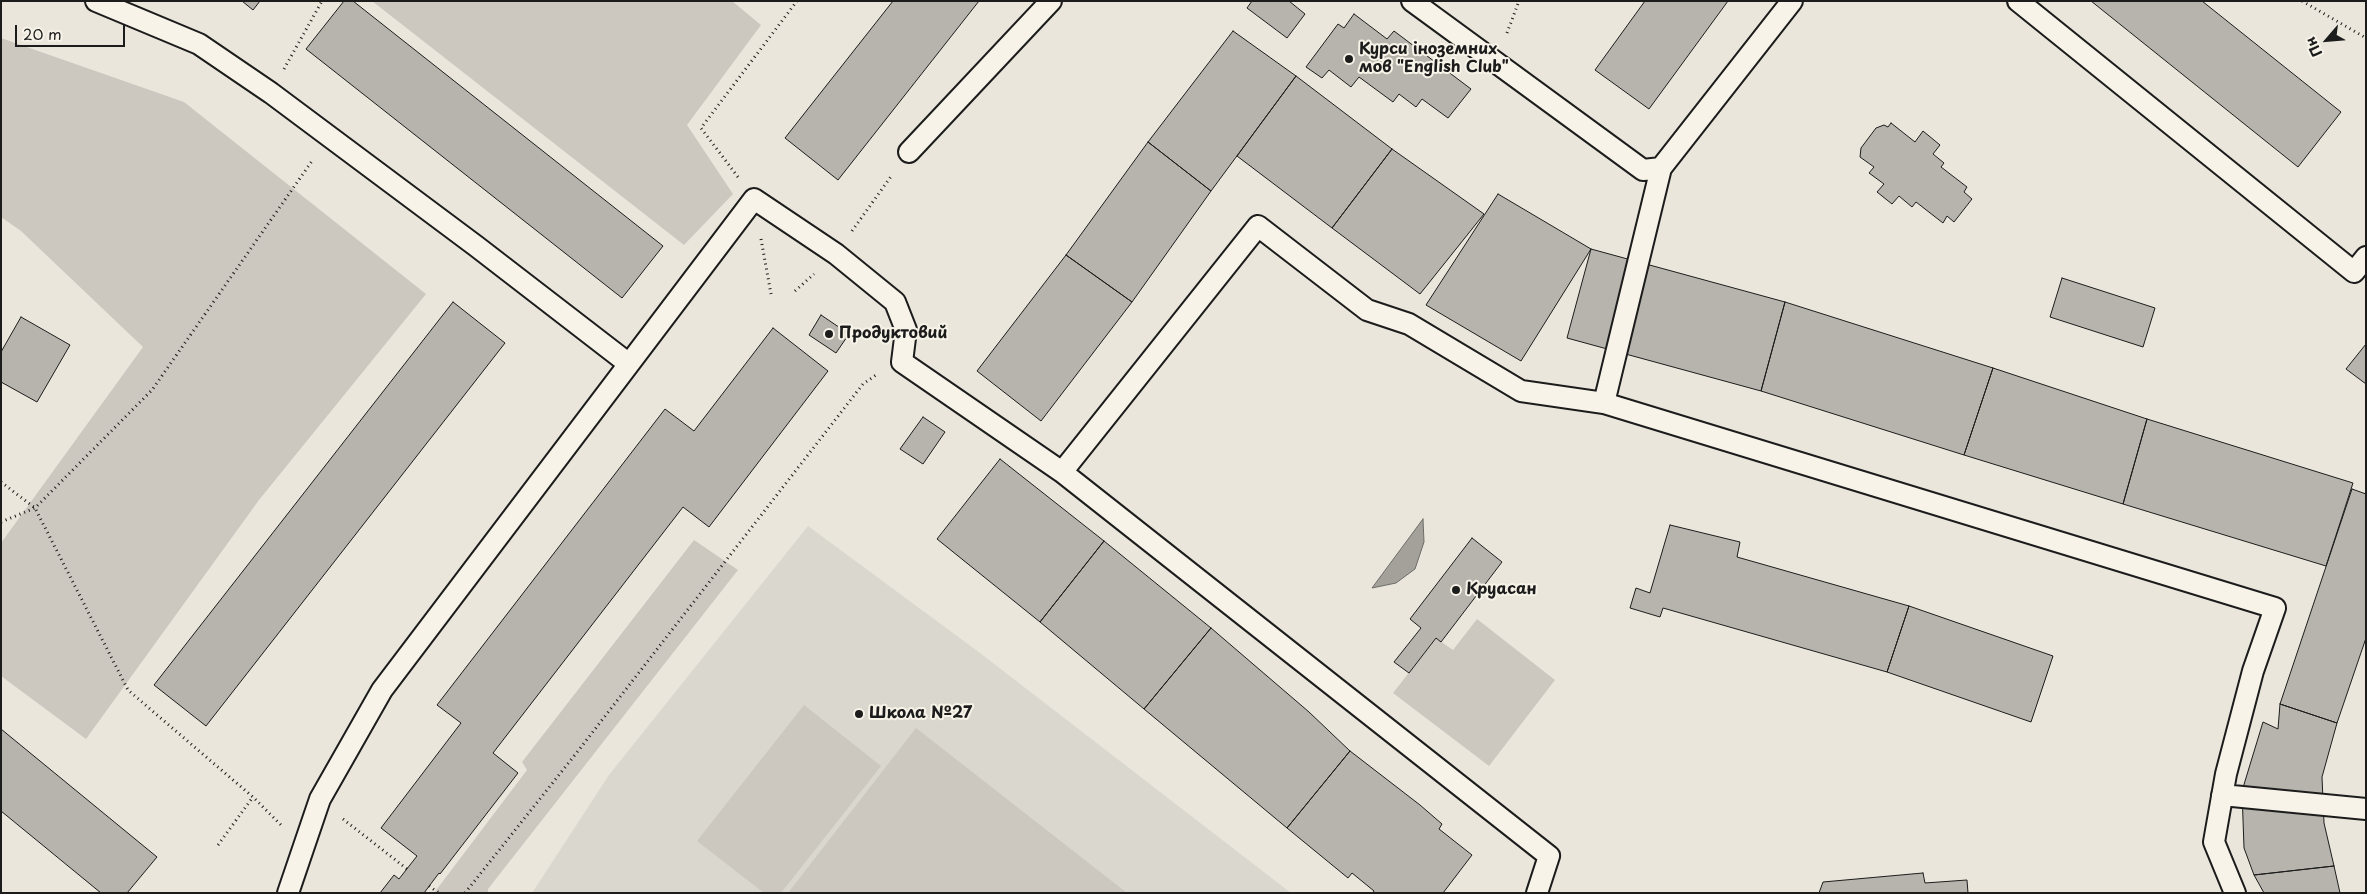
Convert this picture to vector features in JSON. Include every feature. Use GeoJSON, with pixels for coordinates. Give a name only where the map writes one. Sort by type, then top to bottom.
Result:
{"type":"FeatureCollection","features":[{"type":"Feature","properties":{"kind":"lane"},"geometry":{"type":"LineString","coordinates":[[96,1],[199,44],[271,93],[328,138],[476,246],[629,364]]}},
{"type":"Feature","properties":{"kind":"lane"},"geometry":{"type":"LineString","coordinates":[[909,152],[1052,1]]}},
{"type":"Feature","properties":{"kind":"lane"},"geometry":{"type":"LineString","coordinates":[[1412,1],[1643,170],[1661,168]]}},
{"type":"Feature","properties":{"kind":"lane"},"geometry":{"type":"LineString","coordinates":[[1604,403],[1661,168],[1792,1]]}},
{"type":"Feature","properties":{"kind":"lane"},"geometry":{"type":"LineString","coordinates":[[2018,1],[2354,272],[2366,257]]}},
{"type":"Feature","properties":{"kind":"lane"},"geometry":{"type":"LineString","coordinates":[[288,893],[320,799],[382,690],[754,198],[836,254],[895,302],[906,330],[902,362],[1062,472],[1549,856],[1537,893]]}},
{"type":"Feature","properties":{"kind":"lane"},"geometry":{"type":"LineString","coordinates":[[1062,472],[1258,226],[1367,310],[1409,324],[1521,391],[1604,403],[2275,608],[2252,671],[2222,795],[2214,842],[2235,893]]}},
{"type":"Feature","properties":{"kind":"lane"},"geometry":{"type":"LineString","coordinates":[[2222,795],[2366,809]]}},
{"type":"Feature","properties":{"kind":"path"},"geometry":{"type":"LineString","coordinates":[[271,93],[322,1]]}},
{"type":"Feature","properties":{"kind":"path"},"geometry":{"type":"LineString","coordinates":[[771,294],[754,198],[701,128],[797,1]]}},
{"type":"Feature","properties":{"kind":"path"},"geometry":{"type":"LineString","coordinates":[[2302,1],[2366,38]]}},
{"type":"Feature","properties":{"kind":"path"},"geometry":{"type":"LineString","coordinates":[[1,522],[35,508],[152,390],[328,138]]}},
{"type":"Feature","properties":{"kind":"path"},"geometry":{"type":"LineString","coordinates":[[836,254],[909,152]]}},
{"type":"Feature","properties":{"kind":"path"},"geometry":{"type":"LineString","coordinates":[[465,893],[578,751],[863,384],[878,373]]}},
{"type":"Feature","properties":{"kind":"path"},"geometry":{"type":"LineString","coordinates":[[1,482],[35,508],[128,690],[253,797],[303,846]]}},
{"type":"Feature","properties":{"kind":"path"},"geometry":{"type":"LineString","coordinates":[[218,845],[253,797]]}},
{"type":"Feature","properties":{"kind":"path"},"geometry":{"type":"LineString","coordinates":[[320,799],[407,869]]}},
{"type":"Feature","properties":{"kind":"path"},"geometry":{"type":"LineString","coordinates":[[429,886],[439,893]]}},
{"type":"Feature","properties":{"kind":"shaded area"},"geometry":{"type":"Polygon","coordinates":[[[372,1],[732,1],[761,25],[687,125],[733,194],[684,245],[372,1]]]}},
{"type":"Feature","properties":{"kind":"shaded area"},"geometry":{"type":"Polygon","coordinates":[[[1,38],[184,102],[426,294],[259,500],[86,739],[1,676],[1,543],[143,347],[21,231],[1,217],[1,38]]]}},
{"type":"Feature","properties":{"kind":"shaded area"},"geometry":{"type":"Polygon","coordinates":[[[1423,519],[1424,542],[1415,569],[1396,583],[1372,588],[1423,519]]]}},
{"type":"Feature","properties":{"kind":"shaded area","name":"Школа №27"},"geometry":{"type":"Polygon","coordinates":[[[808,526],[980,653],[1291,893],[532,893],[609,775],[808,526]]]}},
{"type":"Feature","properties":{"kind":"shaded area"},"geometry":{"type":"Polygon","coordinates":[[[694,540],[738,570],[488,889],[488,893],[434,893],[527,770],[522,762],[694,540]]]}},
{"type":"Feature","properties":{"kind":"shaded area"},"geometry":{"type":"Polygon","coordinates":[[[1477,619],[1555,680],[1489,766],[1393,693],[1436,638],[1453,650],[1477,619]]]}},
{"type":"Feature","properties":{"kind":"shaded area"},"geometry":{"type":"Polygon","coordinates":[[[804,705],[881,766],[781,893],[764,893],[697,841],[804,705]]]}},
{"type":"Feature","properties":{"kind":"shaded area"},"geometry":{"type":"Polygon","coordinates":[[[916,728],[1127,893],[788,893],[916,728]]]}},
{"type":"Feature","properties":{"kind":"building"},"geometry":{"type":"Polygon","coordinates":[[[242,1],[260,1],[253,10],[242,1]]]}},
{"type":"Feature","properties":{"kind":"building"},"geometry":{"type":"Polygon","coordinates":[[[344,1],[353,1],[663,246],[622,298],[306,49],[344,1]]]}},
{"type":"Feature","properties":{"kind":"building"},"geometry":{"type":"Polygon","coordinates":[[[893,1],[979,1],[838,180],[785,138],[893,1]]]}},
{"type":"Feature","properties":{"kind":"building"},"geometry":{"type":"Polygon","coordinates":[[[1252,1],[1289,1],[1305,14],[1287,38],[1247,8],[1252,1]]]}},
{"type":"Feature","properties":{"kind":"building"},"geometry":{"type":"Polygon","coordinates":[[[1645,1],[1728,1],[1649,109],[1595,70],[1645,1]]]}},
{"type":"Feature","properties":{"kind":"building"},"geometry":{"type":"Polygon","coordinates":[[[2091,1],[2202,1],[2341,112],[2298,167],[2091,1]]]}},
{"type":"Feature","properties":{"kind":"building"},"geometry":{"type":"Polygon","coordinates":[[[1354,14],[1387,39],[1394,31],[1471,89],[1448,118],[1422,99],[1416,107],[1399,94],[1393,102],[1359,77],[1351,87],[1329,70],[1322,78],[1306,67],[1338,24],[1344,28],[1354,14]]]}},
{"type":"Feature","properties":{"kind":"building"},"geometry":{"type":"Polygon","coordinates":[[[1233,31],[1296,76],[1211,191],[1148,142],[1233,31]]]}},
{"type":"Feature","properties":{"kind":"building"},"geometry":{"type":"Polygon","coordinates":[[[1296,76],[1392,149],[1332,228],[1237,156],[1296,76]]]}},
{"type":"Feature","properties":{"kind":"building"},"geometry":{"type":"Polygon","coordinates":[[[1891,123],[1915,142],[1923,131],[1940,145],[1933,154],[1944,163],[1941,167],[1967,187],[1964,192],[1972,199],[1954,222],[1947,216],[1943,223],[1916,202],[1912,207],[1899,196],[1892,204],[1877,192],[1884,184],[1869,173],[1874,167],[1860,157],[1861,148],[1876,128],[1884,125],[1888,127],[1891,123]]]}},
{"type":"Feature","properties":{"kind":"building"},"geometry":{"type":"Polygon","coordinates":[[[1148,142],[1211,191],[1132,302],[1066,255],[1148,142]]]}},
{"type":"Feature","properties":{"kind":"building"},"geometry":{"type":"Polygon","coordinates":[[[1392,149],[1484,214],[1420,294],[1332,228],[1392,149]]]}},
{"type":"Feature","properties":{"kind":"building"},"geometry":{"type":"Polygon","coordinates":[[[1498,194],[1591,249],[1521,361],[1426,305],[1498,194]]]}},
{"type":"Feature","properties":{"kind":"building"},"geometry":{"type":"Polygon","coordinates":[[[1591,249],[1785,302],[1761,391],[1567,338],[1591,249]]]}},
{"type":"Feature","properties":{"kind":"building"},"geometry":{"type":"Polygon","coordinates":[[[1066,255],[1132,302],[1041,421],[977,371],[1066,255]]]}},
{"type":"Feature","properties":{"kind":"building"},"geometry":{"type":"Polygon","coordinates":[[[2062,278],[2155,308],[2143,347],[2050,317],[2062,278]]]}},
{"type":"Feature","properties":{"kind":"building"},"geometry":{"type":"Polygon","coordinates":[[[453,302],[505,343],[206,726],[154,685],[453,302]]]}},
{"type":"Feature","properties":{"kind":"building"},"geometry":{"type":"Polygon","coordinates":[[[1785,302],[1993,368],[1964,455],[1761,391],[1785,302]]]}},
{"type":"Feature","properties":{"kind":"building","name":"Продуктовий"},"geometry":{"type":"Polygon","coordinates":[[[821,315],[849,334],[836,353],[809,335],[821,315]]]}},
{"type":"Feature","properties":{"kind":"building"},"geometry":{"type":"Polygon","coordinates":[[[21,317],[70,345],[37,402],[1,382],[1,352],[21,317]]]}},
{"type":"Feature","properties":{"kind":"building"},"geometry":{"type":"Polygon","coordinates":[[[773,328],[828,371],[709,527],[683,507],[493,753],[518,773],[424,893],[380,893],[394,875],[399,879],[417,856],[381,828],[461,723],[437,705],[665,409],[694,431],[773,328]]]}},
{"type":"Feature","properties":{"kind":"building"},"geometry":{"type":"Polygon","coordinates":[[[2366,344],[2366,384],[2346,369],[2366,344]]]}},
{"type":"Feature","properties":{"kind":"building"},"geometry":{"type":"Polygon","coordinates":[[[1993,368],[2147,419],[2123,504],[1964,455],[1993,368]]]}},
{"type":"Feature","properties":{"kind":"building"},"geometry":{"type":"Polygon","coordinates":[[[923,417],[945,432],[923,464],[900,449],[923,417]]]}},
{"type":"Feature","properties":{"kind":"building"},"geometry":{"type":"Polygon","coordinates":[[[2147,419],[2353,483],[2326,566],[2123,504],[2147,419]]]}},
{"type":"Feature","properties":{"kind":"building"},"geometry":{"type":"Polygon","coordinates":[[[1000,459],[1104,541],[1040,622],[937,539],[1000,459]]]}},
{"type":"Feature","properties":{"kind":"building"},"geometry":{"type":"Polygon","coordinates":[[[2352,489],[2366,494],[2366,638],[2337,723],[2280,704],[2352,489]]]}},
{"type":"Feature","properties":{"kind":"building"},"geometry":{"type":"Polygon","coordinates":[[[1670,525],[1740,542],[1737,557],[1909,606],[1887,672],[1663,608],[1660,617],[1630,608],[1636,588],[1650,593],[1670,525]]]}},
{"type":"Feature","properties":{"kind":"building","name":"Круасан"},"geometry":{"type":"Polygon","coordinates":[[[1472,538],[1502,562],[1441,642],[1436,638],[1409,673],[1394,662],[1421,628],[1410,619],[1472,538]]]}},
{"type":"Feature","properties":{"kind":"building"},"geometry":{"type":"Polygon","coordinates":[[[1104,541],[1211,628],[1144,709],[1040,622],[1104,541]]]}},
{"type":"Feature","properties":{"kind":"building"},"geometry":{"type":"Polygon","coordinates":[[[1909,606],[2053,656],[2031,722],[1887,672],[1909,606]]]}},
{"type":"Feature","properties":{"kind":"building"},"geometry":{"type":"Polygon","coordinates":[[[1211,628],[1309,712],[1350,751],[1287,828],[1144,709],[1211,628]]]}},
{"type":"Feature","properties":{"kind":"building"},"geometry":{"type":"Polygon","coordinates":[[[2280,704],[2337,723],[2322,777],[2324,823],[2334,866],[2254,875],[2244,848],[2242,791],[2263,722],[2278,729],[2280,704]]]}},
{"type":"Feature","properties":{"kind":"building"},"geometry":{"type":"Polygon","coordinates":[[[1,729],[157,857],[127,893],[101,893],[1,811],[1,729]]]}},
{"type":"Feature","properties":{"kind":"building"},"geometry":{"type":"Polygon","coordinates":[[[1350,751],[1420,805],[1442,824],[1439,829],[1472,855],[1443,893],[1373,893],[1374,891],[1352,873],[1348,878],[1287,828],[1350,751]]]}},
{"type":"Feature","properties":{"kind":"building"},"geometry":{"type":"Polygon","coordinates":[[[2334,866],[2340,893],[2264,893],[2254,875],[2334,866]]]}},
{"type":"Feature","properties":{"kind":"building"},"geometry":{"type":"Polygon","coordinates":[[[1923,873],[1925,883],[1967,880],[1968,893],[1819,893],[1823,882],[1923,873]]]}},
{"type":"Feature","properties":{"kind":"place","name":"Курси іноземних мов \"English Club\""},"geometry":{"type":"Point","coordinates":[1349,59]}},
{"type":"Feature","properties":{"kind":"place","name":"Продуктовий"},"geometry":{"type":"Point","coordinates":[829,334]}},
{"type":"Feature","properties":{"kind":"place","name":"Круасан"},"geometry":{"type":"Point","coordinates":[1456,590]}},
{"type":"Feature","properties":{"kind":"place","name":"Школа №27"},"geometry":{"type":"Point","coordinates":[859,714]}}]}
